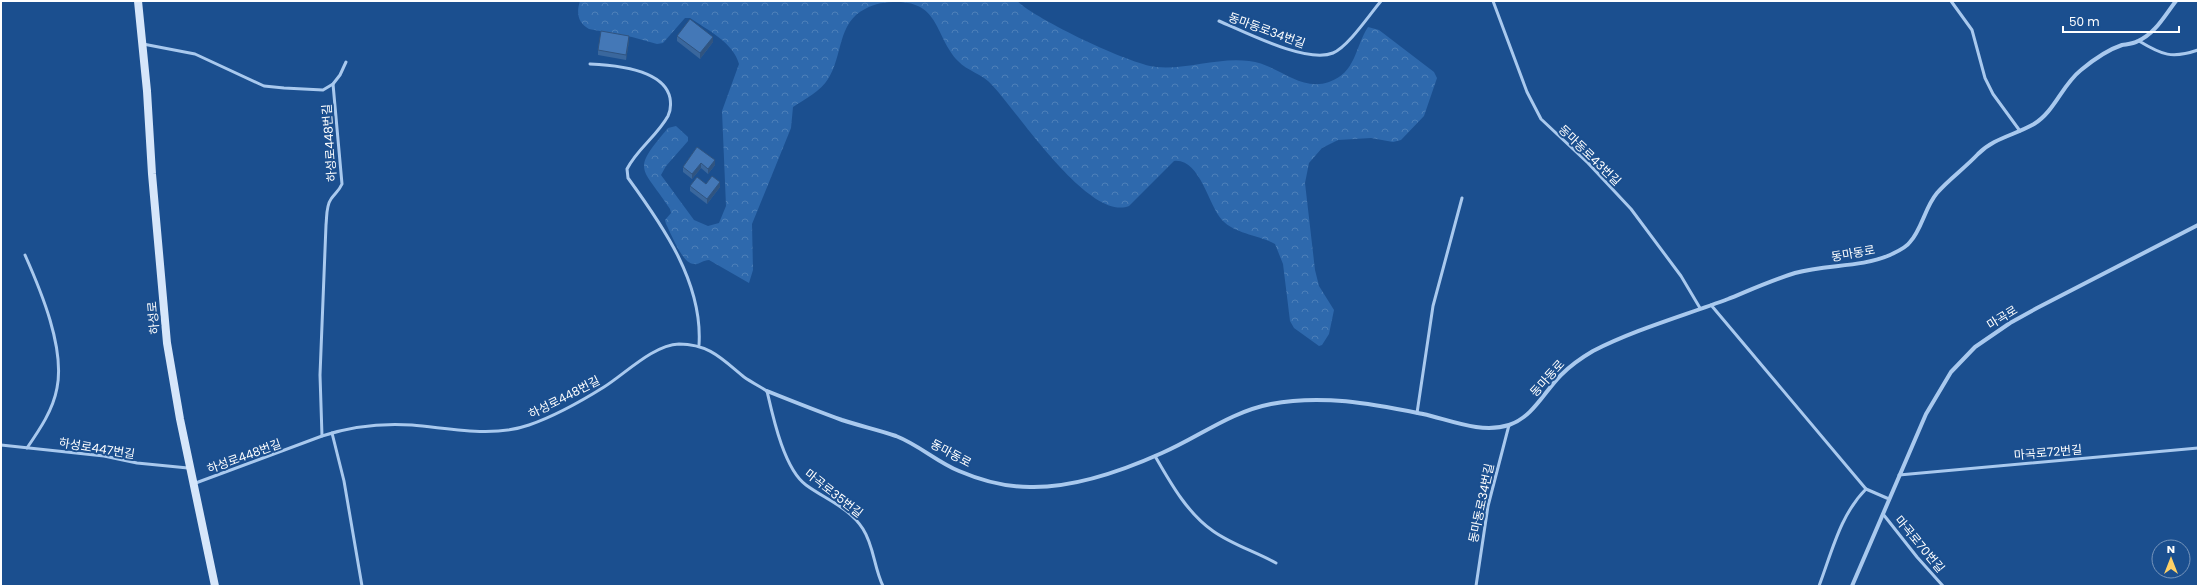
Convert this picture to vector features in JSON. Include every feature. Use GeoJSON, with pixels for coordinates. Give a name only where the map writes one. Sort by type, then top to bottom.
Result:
{"type":"FeatureCollection","features":[{"type":"Feature","properties":{"kind":"street","name":"하성로"},"geometry":{"type":"LineString","coordinates":[[138,1],[143,44],[152,174],[167,343],[190,468],[215,586]]}},
{"type":"Feature","properties":{"kind":"street","name":"동마동로"},"geometry":{"type":"LineString","coordinates":[[767,391],[842,420],[897,436],[960,472],[1009,485],[1029,487],[1051,486],[1085,479],[1121,469],[1155,456],[1225,419],[1271,404],[1311,399],[1340,400],[1417,413],[1474,427],[1492,428],[1509,425],[1522,418],[1536,405],[1558,377],[1591,352],[1666,320],[1794,274],[1819,268],[1868,262],[1901,249],[1911,242],[1929,204],[1939,191],[1989,144],[2038,122],[2051,108],[2067,84],[2079,71],[2110,51],[2139,41],[2152,32],[2176,1]]}},
{"type":"Feature","properties":{"kind":"street","name":"마곡로"},"geometry":{"type":"LineString","coordinates":[[1852,586],[1926,414],[1937,393],[1952,372],[1975,347],[2010,323],[2037,308],[2198,225]]}},
{"type":"Feature","properties":{"kind":"lane","name":"동마동로34번길"},"geometry":{"type":"LineString","coordinates":[[1219,22],[1274,44],[1319,56],[1334,53],[1352,37],[1381,1]]}},
{"type":"Feature","properties":{"kind":"lane","name":"동마동로43번길"},"geometry":{"type":"LineString","coordinates":[[1493,1],[1527,92],[1541,119],[1588,163],[1631,209],[1666,255],[1700,308]]}},
{"type":"Feature","properties":{"kind":"lane"},"geometry":{"type":"LineString","coordinates":[[1951,1],[1972,30],[1985,78],[1993,94],[2020,131]]}},
{"type":"Feature","properties":{"kind":"lane"},"geometry":{"type":"LineString","coordinates":[[2139,41],[2155,50],[2174,56],[2198,50]]}},
{"type":"Feature","properties":{"kind":"lane"},"geometry":{"type":"LineString","coordinates":[[143,44],[195,54],[264,86],[323,90],[333,84],[340,75],[346,62]]}},
{"type":"Feature","properties":{"kind":"lane"},"geometry":{"type":"LineString","coordinates":[[590,64],[619,66],[642,72],[660,83],[669,93],[671,104],[669,115],[639,150],[627,169],[628,178],[665,231],[681,265],[697,306],[700,326],[699,345]]}},
{"type":"Feature","properties":{"kind":"lane","name":"하성로448번길"},"geometry":{"type":"LineString","coordinates":[[322,436],[320,375],[326,225],[328,207],[331,199],[339,192],[342,184],[333,84]]}},
{"type":"Feature","properties":{"kind":"lane"},"geometry":{"type":"LineString","coordinates":[[1417,413],[1425,351],[1433,306],[1462,198]]}},
{"type":"Feature","properties":{"kind":"lane"},"geometry":{"type":"LineString","coordinates":[[25,255],[44,302],[52,330],[59,374],[53,403],[44,423],[27,448]]}},
{"type":"Feature","properties":{"kind":"lane"},"geometry":{"type":"LineString","coordinates":[[1711,305],[1866,489],[1889,499]]}},
{"type":"Feature","properties":{"kind":"lane","name":"하성로448번길"},"geometry":{"type":"LineString","coordinates":[[194,484],[322,436],[362,426],[410,425],[487,432],[528,426],[568,408],[592,394],[656,351],[677,344],[699,345],[729,363],[745,378],[767,391]]}},
{"type":"Feature","properties":{"kind":"lane","name":"마곡로35번길"},"geometry":{"type":"LineString","coordinates":[[767,391],[775,426],[792,471],[804,484],[854,517],[863,529],[870,544],[878,576],[883,586]]}},
{"type":"Feature","properties":{"kind":"lane","name":"동마동로34번길"},"geometry":{"type":"LineString","coordinates":[[1476,586],[1488,506],[1509,425]]}},
{"type":"Feature","properties":{"kind":"lane"},"geometry":{"type":"LineString","coordinates":[[332,433],[344,481],[362,586]]}},
{"type":"Feature","properties":{"kind":"lane","name":"하성로447번길"},"geometry":{"type":"LineString","coordinates":[[1,445],[104,456],[152,465],[190,468]]}},
{"type":"Feature","properties":{"kind":"lane","name":"마곡로72번길"},"geometry":{"type":"LineString","coordinates":[[1899,475],[2198,448]]}},
{"type":"Feature","properties":{"kind":"lane"},"geometry":{"type":"LineString","coordinates":[[1155,456],[1171,483],[1202,521],[1213,531],[1276,562]]}},
{"type":"Feature","properties":{"kind":"lane"},"geometry":{"type":"LineString","coordinates":[[1820,586],[1847,514],[1854,501],[1866,489]]}},
{"type":"Feature","properties":{"kind":"lane","name":"마곡로70번길"},"geometry":{"type":"LineString","coordinates":[[1883,514],[1917,557],[1943,586]]}},
{"type":"Feature","properties":{"kind":"green space"},"geometry":{"type":"Polygon","coordinates":[[[580,1],[1017,1],[1043,19],[1084,40],[1105,50],[1143,64],[1156,67],[1179,67],[1237,60],[1249,61],[1270,67],[1298,81],[1318,84],[1329,82],[1338,78],[1345,72],[1354,59],[1368,27],[1379,30],[1434,72],[1437,78],[1424,116],[1401,140],[1393,142],[1371,138],[1338,140],[1322,148],[1309,163],[1305,183],[1315,270],[1319,286],[1334,310],[1329,334],[1322,345],[1319,346],[1294,328],[1290,321],[1283,264],[1275,244],[1227,225],[1217,213],[1197,174],[1190,167],[1183,162],[1174,161],[1129,206],[1113,206],[1094,198],[1075,182],[1055,161],[988,81],[958,61],[951,52],[929,14],[921,8],[911,4],[897,2],[873,5],[856,15],[845,31],[833,70],[828,79],[817,91],[793,107],[791,128],[752,224],[753,270],[749,283],[709,260],[696,264],[690,263],[681,254],[666,224],[665,220],[671,213],[670,209],[647,176],[644,168],[645,161],[656,142],[668,128],[676,126],[688,137],[688,141],[666,166],[661,175],[694,220],[708,226],[719,223],[726,206],[722,111],[739,64],[736,56],[726,43],[719,37],[690,18],[685,18],[663,43],[657,44],[632,37],[589,29],[580,21],[578,10],[580,1]]]}},
{"type":"Feature","properties":{"kind":"building"},"geometry":{"type":"Polygon","coordinates":[[[690,19],[713,37],[700,53],[677,36],[690,19]]]}},
{"type":"Feature","properties":{"kind":"building"},"geometry":{"type":"Polygon","coordinates":[[[601,31],[629,36],[626,55],[598,50],[601,31]]]}},
{"type":"Feature","properties":{"kind":"building"},"geometry":{"type":"Polygon","coordinates":[[[697,147],[715,160],[708,169],[701,163],[692,174],[683,167],[697,147]]]}},
{"type":"Feature","properties":{"kind":"building"},"geometry":{"type":"Polygon","coordinates":[[[712,176],[720,182],[707,199],[690,186],[697,177],[706,184],[712,176]]]}}]}
